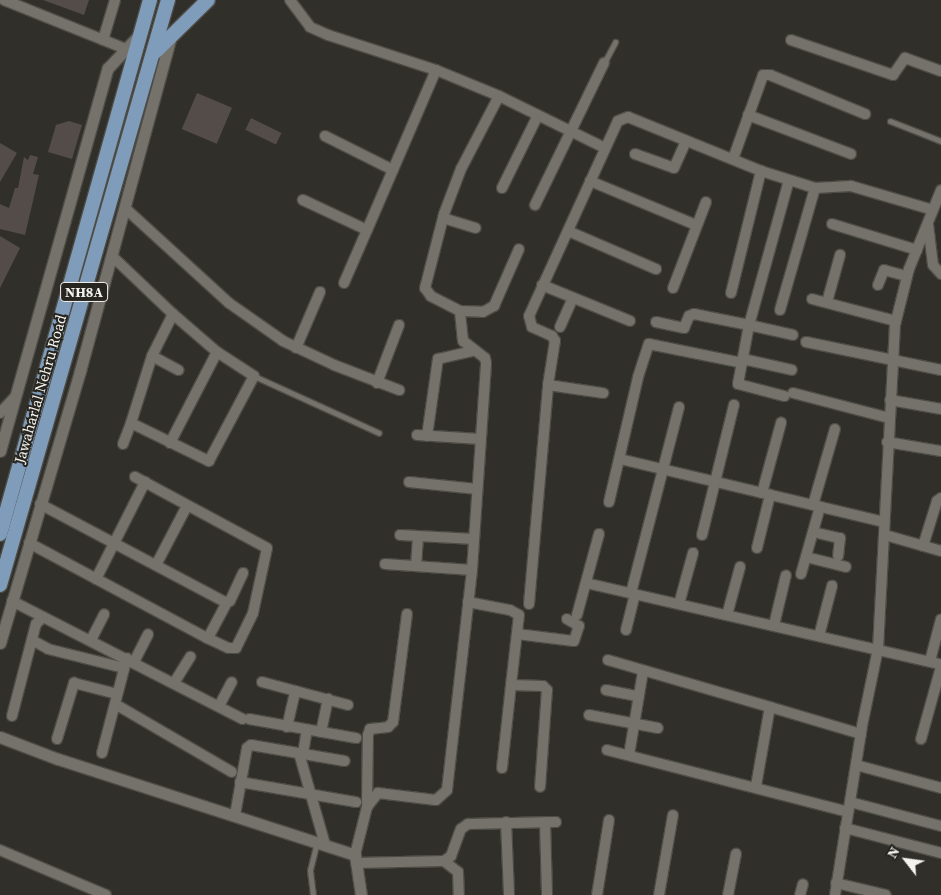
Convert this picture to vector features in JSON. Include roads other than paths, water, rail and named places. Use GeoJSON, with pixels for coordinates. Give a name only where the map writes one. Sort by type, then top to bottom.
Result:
{"type":"FeatureCollection","features":[{"type":"Feature","properties":{"kind":"main road","name":"Jawaharlal Nehru Road"},"geometry":{"type":"LineString","coordinates":[[0,534],[150,0]]}},
{"type":"Feature","properties":{"kind":"main road","name":"Jawaharlal Nehru Road"},"geometry":{"type":"LineString","coordinates":[[0,585],[168,0]]}},
{"type":"Feature","properties":{"kind":"main road"},"geometry":{"type":"LineString","coordinates":[[153,55],[208,0]]}},
{"type":"Feature","properties":{"kind":"street"},"geometry":{"type":"LineString","coordinates":[[103,40],[115,0]]}},
{"type":"Feature","properties":{"kind":"street"},"geometry":{"type":"LineString","coordinates":[[290,0],[310,27],[328,35],[436,70],[498,96],[605,148]]}},
{"type":"Feature","properties":{"kind":"street"},"geometry":{"type":"LineString","coordinates":[[9,1],[126,49]]}},
{"type":"Feature","properties":{"kind":"street"},"geometry":{"type":"LineString","coordinates":[[0,451],[108,68],[141,32]]}},
{"type":"Feature","properties":{"kind":"street"},"geometry":{"type":"LineString","coordinates":[[0,643],[112,256],[171,35]]}},
{"type":"Feature","properties":{"kind":"street"},"geometry":{"type":"LineString","coordinates":[[791,40],[893,75],[905,58],[941,71]]}},
{"type":"Feature","properties":{"kind":"street"},"geometry":{"type":"LineString","coordinates":[[535,206],[604,63]]}},
{"type":"Feature","properties":{"kind":"street"},"geometry":{"type":"LineString","coordinates":[[344,283],[436,70]]}},
{"type":"Feature","properties":{"kind":"street"},"geometry":{"type":"LineString","coordinates":[[733,160],[760,78],[766,74],[865,114]]}},
{"type":"Feature","properties":{"kind":"street"},"geometry":{"type":"LineString","coordinates":[[498,96],[461,168],[443,218],[425,288],[431,296],[460,311],[484,312],[494,306],[519,249]]}},
{"type":"Feature","properties":{"kind":"street"},"geometry":{"type":"LineString","coordinates":[[502,188],[538,115]]}},
{"type":"Feature","properties":{"kind":"street"},"geometry":{"type":"LineString","coordinates":[[748,115],[851,154]]}},
{"type":"Feature","properties":{"kind":"street"},"geometry":{"type":"LineString","coordinates":[[529,604],[548,385],[554,339],[532,327],[528,320],[542,285],[605,148],[618,121],[623,116],[762,171],[815,188],[851,186],[933,210]]}},
{"type":"Feature","properties":{"kind":"street"},"geometry":{"type":"LineString","coordinates":[[325,136],[393,170]]}},
{"type":"Feature","properties":{"kind":"street"},"geometry":{"type":"LineString","coordinates":[[635,154],[674,168],[686,141]]}},
{"type":"Feature","properties":{"kind":"street"},"geometry":{"type":"LineString","coordinates":[[731,293],[762,171]]}},
{"type":"Feature","properties":{"kind":"street"},"geometry":{"type":"LineString","coordinates":[[790,180],[749,325],[739,385],[888,418]]}},
{"type":"Feature","properties":{"kind":"street"},"geometry":{"type":"LineString","coordinates":[[590,181],[696,225]]}},
{"type":"Feature","properties":{"kind":"street"},"geometry":{"type":"LineString","coordinates":[[780,310],[815,188]]}},
{"type":"Feature","properties":{"kind":"street"},"geometry":{"type":"LineString","coordinates":[[834,895],[861,734],[878,649],[885,535],[891,361],[896,321],[907,276],[941,190]]}},
{"type":"Feature","properties":{"kind":"street"},"geometry":{"type":"LineString","coordinates":[[303,200],[367,230]]}},
{"type":"Feature","properties":{"kind":"street"},"geometry":{"type":"LineString","coordinates":[[673,288],[706,202]]}},
{"type":"Feature","properties":{"kind":"street"},"geometry":{"type":"LineString","coordinates":[[125,208],[229,303],[296,348],[399,390]]}},
{"type":"Feature","properties":{"kind":"street"},"geometry":{"type":"LineString","coordinates":[[443,218],[476,228]]}},
{"type":"Feature","properties":{"kind":"street"},"geometry":{"type":"LineString","coordinates":[[928,222],[933,265],[941,274]]}},
{"type":"Feature","properties":{"kind":"street"},"geometry":{"type":"LineString","coordinates":[[832,224],[917,250]]}},
{"type":"Feature","properties":{"kind":"street"},"geometry":{"type":"LineString","coordinates":[[568,231],[656,269]]}},
{"type":"Feature","properties":{"kind":"street"},"geometry":{"type":"LineString","coordinates":[[827,302],[840,255]]}},
{"type":"Feature","properties":{"kind":"street"},"geometry":{"type":"LineString","coordinates":[[112,256],[173,314],[217,352],[254,376],[210,461],[131,423]]}},
{"type":"Feature","properties":{"kind":"street"},"geometry":{"type":"LineString","coordinates":[[878,285],[884,270],[907,276]]}},
{"type":"Feature","properties":{"kind":"street"},"geometry":{"type":"LineString","coordinates":[[542,285],[630,322]]}},
{"type":"Feature","properties":{"kind":"street"},"geometry":{"type":"LineString","coordinates":[[296,348],[320,292]]}},
{"type":"Feature","properties":{"kind":"street"},"geometry":{"type":"LineString","coordinates":[[560,327],[573,298]]}},
{"type":"Feature","properties":{"kind":"street"},"geometry":{"type":"LineString","coordinates":[[812,299],[896,321]]}},
{"type":"Feature","properties":{"kind":"street"},"geometry":{"type":"LineString","coordinates":[[368,807],[378,792],[436,800],[447,790],[472,570],[486,363],[463,341],[460,311]]}},
{"type":"Feature","properties":{"kind":"street"},"geometry":{"type":"LineString","coordinates":[[123,444],[152,356],[173,314]]}},
{"type":"Feature","properties":{"kind":"street"},"geometry":{"type":"LineString","coordinates":[[656,322],[684,328],[689,316],[694,314],[793,335]]}},
{"type":"Feature","properties":{"kind":"street"},"geometry":{"type":"LineString","coordinates":[[378,383],[399,325]]}},
{"type":"Feature","properties":{"kind":"street"},"geometry":{"type":"LineString","coordinates":[[806,342],[941,370]]}},
{"type":"Feature","properties":{"kind":"street"},"geometry":{"type":"LineString","coordinates":[[609,502],[638,376],[649,344],[792,370]]}},
{"type":"Feature","properties":{"kind":"street"},"geometry":{"type":"LineString","coordinates":[[474,351],[438,359],[422,435],[480,439]]}},
{"type":"Feature","properties":{"kind":"street"},"geometry":{"type":"LineString","coordinates":[[170,443],[217,352]]}},
{"type":"Feature","properties":{"kind":"street"},"geometry":{"type":"LineString","coordinates":[[152,356],[178,370]]}},
{"type":"Feature","properties":{"kind":"street"},"geometry":{"type":"LineString","coordinates":[[548,385],[603,393]]}},
{"type":"Feature","properties":{"kind":"street"},"geometry":{"type":"LineString","coordinates":[[0,412],[15,397]]}},
{"type":"Feature","properties":{"kind":"street"},"geometry":{"type":"LineString","coordinates":[[890,400],[941,409]]}},
{"type":"Feature","properties":{"kind":"street"},"geometry":{"type":"LineString","coordinates":[[702,535],[734,405]]}},
{"type":"Feature","properties":{"kind":"street"},"geometry":{"type":"LineString","coordinates":[[626,630],[633,593],[679,407]]}},
{"type":"Feature","properties":{"kind":"street"},"geometry":{"type":"LineString","coordinates":[[757,548],[781,423]]}},
{"type":"Feature","properties":{"kind":"street"},"geometry":{"type":"LineString","coordinates":[[802,574],[835,429]]}},
{"type":"Feature","properties":{"kind":"street"},"geometry":{"type":"LineString","coordinates":[[887,442],[941,451]]}},
{"type":"Feature","properties":{"kind":"street"},"geometry":{"type":"LineString","coordinates":[[620,459],[885,522]]}},
{"type":"Feature","properties":{"kind":"street"},"geometry":{"type":"LineString","coordinates":[[29,543],[228,648],[239,645],[253,613],[268,552],[258,542],[135,477]]}},
{"type":"Feature","properties":{"kind":"street"},"geometry":{"type":"LineString","coordinates":[[96,578],[145,482]]}},
{"type":"Feature","properties":{"kind":"street"},"geometry":{"type":"LineString","coordinates":[[409,482],[477,489]]}},
{"type":"Feature","properties":{"kind":"street"},"geometry":{"type":"LineString","coordinates":[[923,546],[937,501],[941,498]]}},
{"type":"Feature","properties":{"kind":"street"},"geometry":{"type":"LineString","coordinates":[[40,504],[227,603]]}},
{"type":"Feature","properties":{"kind":"street"},"geometry":{"type":"LineString","coordinates":[[156,565],[188,506]]}},
{"type":"Feature","properties":{"kind":"street"},"geometry":{"type":"LineString","coordinates":[[813,532],[840,538],[838,556]]}},
{"type":"Feature","properties":{"kind":"street"},"geometry":{"type":"LineString","coordinates":[[577,615],[599,534]]}},
{"type":"Feature","properties":{"kind":"street"},"geometry":{"type":"LineString","coordinates":[[400,535],[474,539]]}},
{"type":"Feature","properties":{"kind":"street"},"geometry":{"type":"LineString","coordinates":[[885,535],[941,551]]}},
{"type":"Feature","properties":{"kind":"street"},"geometry":{"type":"LineString","coordinates":[[416,566],[418,536]]}},
{"type":"Feature","properties":{"kind":"street"},"geometry":{"type":"LineString","coordinates":[[679,604],[694,553]]}},
{"type":"Feature","properties":{"kind":"street"},"geometry":{"type":"LineString","coordinates":[[806,557],[846,567]]}},
{"type":"Feature","properties":{"kind":"street"},"geometry":{"type":"LineString","coordinates":[[385,564],[472,570]]}},
{"type":"Feature","properties":{"kind":"street"},"geometry":{"type":"LineString","coordinates":[[727,614],[740,567]]}},
{"type":"Feature","properties":{"kind":"street"},"geometry":{"type":"LineString","coordinates":[[208,638],[244,573]]}},
{"type":"Feature","properties":{"kind":"street"},"geometry":{"type":"LineString","coordinates":[[774,625],[786,574]]}},
{"type":"Feature","properties":{"kind":"street"},"geometry":{"type":"LineString","coordinates":[[586,583],[930,661],[941,666],[921,740]]}},
{"type":"Feature","properties":{"kind":"street"},"geometry":{"type":"LineString","coordinates":[[819,636],[832,586]]}},
{"type":"Feature","properties":{"kind":"street"},"geometry":{"type":"LineString","coordinates":[[12,601],[91,640],[128,663],[174,683],[246,719],[356,738]]}},
{"type":"Feature","properties":{"kind":"street"},"geometry":{"type":"LineString","coordinates":[[468,602],[516,612],[519,615],[502,768]]}},
{"type":"Feature","properties":{"kind":"street"},"geometry":{"type":"LineString","coordinates":[[91,640],[104,614]]}},
{"type":"Feature","properties":{"kind":"street"},"geometry":{"type":"LineString","coordinates":[[361,895],[356,859],[368,807],[368,735],[370,729],[388,727],[393,722],[407,614]]}},
{"type":"Feature","properties":{"kind":"street"},"geometry":{"type":"LineString","coordinates":[[12,716],[36,624],[43,616]]}},
{"type":"Feature","properties":{"kind":"street"},"geometry":{"type":"LineString","coordinates":[[930,661],[941,619]]}},
{"type":"Feature","properties":{"kind":"street"},"geometry":{"type":"LineString","coordinates":[[517,634],[574,641],[579,626],[567,620]]}},
{"type":"Feature","properties":{"kind":"street"},"geometry":{"type":"LineString","coordinates":[[102,753],[116,699],[128,663],[148,634]]}},
{"type":"Feature","properties":{"kind":"street"},"geometry":{"type":"LineString","coordinates":[[32,640],[48,649],[128,663]]}},
{"type":"Feature","properties":{"kind":"street"},"geometry":{"type":"LineString","coordinates":[[174,683],[190,657]]}},
{"type":"Feature","properties":{"kind":"street"},"geometry":{"type":"LineString","coordinates":[[608,660],[861,734]]}},
{"type":"Feature","properties":{"kind":"street"},"geometry":{"type":"LineString","coordinates":[[628,755],[643,671]]}},
{"type":"Feature","properties":{"kind":"street"},"geometry":{"type":"LineString","coordinates":[[219,706],[232,682]]}},
{"type":"Feature","properties":{"kind":"street"},"geometry":{"type":"LineString","coordinates":[[262,682],[348,705]]}},
{"type":"Feature","properties":{"kind":"street"},"geometry":{"type":"LineString","coordinates":[[57,739],[74,683],[116,699],[232,772]]}},
{"type":"Feature","properties":{"kind":"street"},"geometry":{"type":"LineString","coordinates":[[511,685],[543,686],[547,690],[540,787]]}},
{"type":"Feature","properties":{"kind":"street"},"geometry":{"type":"LineString","coordinates":[[606,690],[638,696]]}},
{"type":"Feature","properties":{"kind":"street"},"geometry":{"type":"LineString","coordinates":[[287,726],[295,691]]}},
{"type":"Feature","properties":{"kind":"street"},"geometry":{"type":"LineString","coordinates":[[321,732],[328,700]]}},
{"type":"Feature","properties":{"kind":"street"},"geometry":{"type":"LineString","coordinates":[[756,786],[770,707]]}},
{"type":"Feature","properties":{"kind":"street"},"geometry":{"type":"LineString","coordinates":[[589,715],[658,728]]}},
{"type":"Feature","properties":{"kind":"street"},"geometry":{"type":"LineString","coordinates":[[306,730],[301,754],[321,843]]}},
{"type":"Feature","properties":{"kind":"street"},"geometry":{"type":"LineString","coordinates":[[0,737],[58,760],[321,843],[356,859],[444,861],[458,872],[459,895]]}},
{"type":"Feature","properties":{"kind":"street"},"geometry":{"type":"LineString","coordinates":[[235,815],[244,754],[251,745],[345,761]]}},
{"type":"Feature","properties":{"kind":"street"},"geometry":{"type":"LineString","coordinates":[[607,750],[756,786],[941,826]]}},
{"type":"Feature","properties":{"kind":"street"},"geometry":{"type":"LineString","coordinates":[[856,765],[941,788]]}},
{"type":"Feature","properties":{"kind":"street"},"geometry":{"type":"LineString","coordinates":[[240,782],[356,802]]}},
{"type":"Feature","properties":{"kind":"street"},"geometry":{"type":"LineString","coordinates":[[659,895],[673,816]]}},
{"type":"Feature","properties":{"kind":"street"},"geometry":{"type":"LineString","coordinates":[[597,895],[609,820]]}},
{"type":"Feature","properties":{"kind":"street"},"geometry":{"type":"LineString","coordinates":[[444,861],[450,856],[464,825],[506,822],[556,822]]}},
{"type":"Feature","properties":{"kind":"street"},"geometry":{"type":"LineString","coordinates":[[506,822],[508,895]]}},
{"type":"Feature","properties":{"kind":"street"},"geometry":{"type":"LineString","coordinates":[[545,822],[547,895]]}},
{"type":"Feature","properties":{"kind":"street"},"geometry":{"type":"LineString","coordinates":[[845,828],[941,853]]}},
{"type":"Feature","properties":{"kind":"street"},"geometry":{"type":"LineString","coordinates":[[0,850],[106,895]]}},
{"type":"Feature","properties":{"kind":"street"},"geometry":{"type":"LineString","coordinates":[[728,895],[736,854]]}},
{"type":"Feature","properties":{"kind":"street"},"geometry":{"type":"LineString","coordinates":[[836,883],[886,895]]}},
{"type":"Feature","properties":{"kind":"street"},"geometry":{"type":"LineString","coordinates":[[800,895],[803,884]]}},
{"type":"Feature","properties":{"kind":"lane"},"geometry":{"type":"LineString","coordinates":[[604,63],[614,42]]}},
{"type":"Feature","properties":{"kind":"lane"},"geometry":{"type":"LineString","coordinates":[[890,121],[941,141]]}},
{"type":"Feature","properties":{"kind":"lane"},"geometry":{"type":"LineString","coordinates":[[254,376],[379,433]]}},
{"type":"Feature","properties":{"kind":"lane"},"geometry":{"type":"LineString","coordinates":[[313,895],[310,870],[321,843]]}}]}
